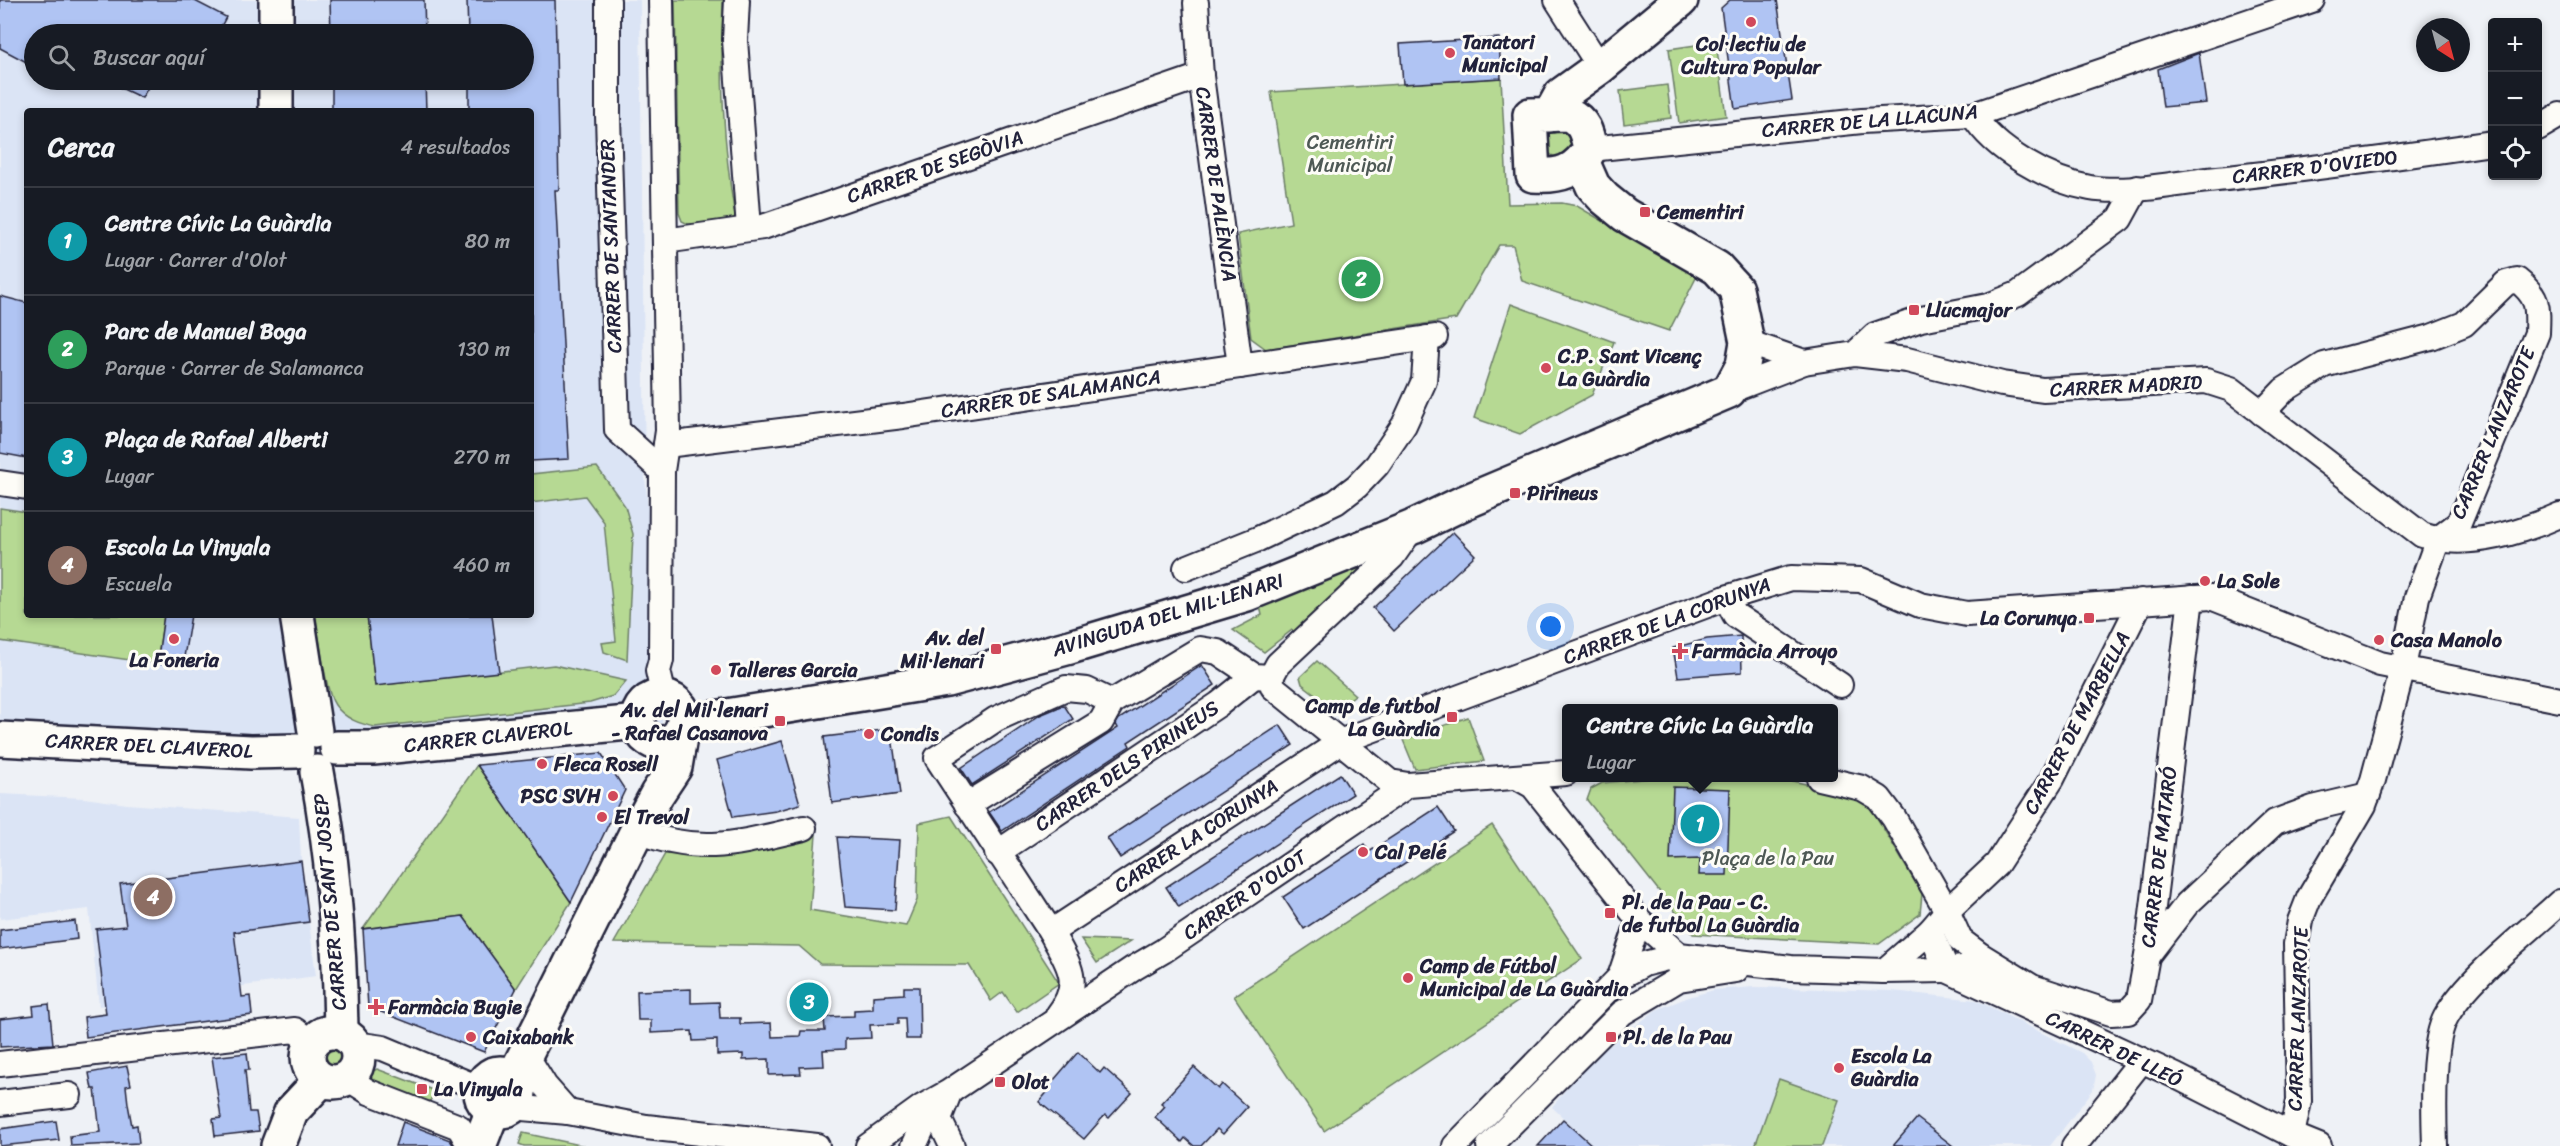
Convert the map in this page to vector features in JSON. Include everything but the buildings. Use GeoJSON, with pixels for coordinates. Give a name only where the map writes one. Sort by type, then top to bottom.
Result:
{"type":"FeatureCollection","features":[{"type":"Feature","properties":{"kind":"street"},"geometry":{"type":"LineString","coordinates":[[276,0],[276,24]]}},
{"type":"Feature","properties":{"kind":"street","name":"CARRER DE SANTANDER"},"geometry":{"type":"LineString","coordinates":[[608,0],[608,116],[617,430],[662,471]]}},
{"type":"Feature","properties":{"kind":"street"},"geometry":{"type":"LineString","coordinates":[[661,0],[668,384],[666,445],[662,471],[661,660],[658,671],[663,697]]}},
{"type":"Feature","properties":{"kind":"street"},"geometry":{"type":"LineString","coordinates":[[737,0],[735,40],[749,228]]}},
{"type":"Feature","properties":{"kind":"street"},"geometry":{"type":"LineString","coordinates":[[1557,0],[1600,67]]}},
{"type":"Feature","properties":{"kind":"street"},"geometry":{"type":"LineString","coordinates":[[1550,115],[1561,95],[1600,67],[1681,0]]}},
{"type":"Feature","properties":{"kind":"street","name":"CARRER DE LA LLACUNA"},"geometry":{"type":"LineString","coordinates":[[1577,153],[1764,129],[1973,116],[2312,0]]}},
{"type":"Feature","properties":{"kind":"street","name":"CARRER DE PALÈNCIA"},"geometry":{"type":"LineString","coordinates":[[1201,1],[1201,76],[1240,366]]}},
{"type":"Feature","properties":{"kind":"street"},"geometry":{"type":"LineString","coordinates":[[1577,153],[1586,97],[1600,67]]}},
{"type":"Feature","properties":{"kind":"street","name":"CARRER DE SEGÒVIA"},"geometry":{"type":"LineString","coordinates":[[665,241],[763,227],[1201,76]]}},
{"type":"Feature","properties":{"kind":"street"},"geometry":{"type":"LineString","coordinates":[[276,90],[276,108]]}},
{"type":"Feature","properties":{"kind":"street"},"geometry":{"type":"LineString","coordinates":[[1577,153],[1533,175],[1530,115],[1568,114],[1577,153],[1580,200],[1625,214],[1718,268],[1736,289],[1747,342],[1743,365],[1729,392]]}},
{"type":"Feature","properties":{"kind":"street","name":"CARRER D'OVIEDO"},"geometry":{"type":"LineString","coordinates":[[1973,116],[1982,130],[2047,176],[2091,188],[2137,188],[2342,166],[2488,144]]}},
{"type":"Feature","properties":{"kind":"street"},"geometry":{"type":"LineString","coordinates":[[2542,126],[2560,116]]}},
{"type":"Feature","properties":{"kind":"street"},"geometry":{"type":"LineString","coordinates":[[1855,354],[1875,334],[1921,319],[1988,306],[2018,294],[2120,219],[2137,188]]}},
{"type":"Feature","properties":{"kind":"street","name":"CARRER LANZAROTE"},"geometry":{"type":"LineString","coordinates":[[2262,413],[2284,390],[2324,365],[2431,337],[2464,324],[2506,283],[2517,280],[2529,289],[2538,306],[2537,333],[2458,523],[2438,539],[2417,597],[2403,668],[2368,795],[2309,898],[2300,921],[2296,944],[2299,1101],[2292,1136]]}},
{"type":"Feature","properties":{"kind":"street","name":"CARRER DE SALAMANCA"},"geometry":{"type":"LineString","coordinates":[[666,445],[903,416],[1431,338],[1424,381],[1404,425],[1377,465],[1357,486],[1336,502],[1258,539],[1186,568]]}},
{"type":"Feature","properties":{"kind":"street","name":"CARRER MADRID"},"geometry":{"type":"LineString","coordinates":[[1747,342],[1804,362]]}},
{"type":"Feature","properties":{"kind":"street","name":"CARRER MADRID"},"geometry":{"type":"LineString","coordinates":[[1729,392],[1804,362],[1855,354],[1907,360],[2002,384],[2043,390],[2206,381],[2230,389],[2422,535],[2438,539]]}},
{"type":"Feature","properties":{"kind":"street","name":"AVINGUDA DEL MIL·LENARI"},"geometry":{"type":"LineString","coordinates":[[682,727],[947,680],[1247,594],[1413,527],[1463,503],[1729,392]]}},
{"type":"Feature","properties":{"kind":"street"},"geometry":{"type":"LineString","coordinates":[[0,483],[24,487]]}},
{"type":"Feature","properties":{"kind":"street"},"geometry":{"type":"LineString","coordinates":[[2438,539],[2484,539],[2535,526],[2560,515]]}},
{"type":"Feature","properties":{"kind":"street","name":"CARRER DELS PIRINEUS"},"geometry":{"type":"LineString","coordinates":[[997,853],[1263,676],[1392,557],[1413,527]]}},
{"type":"Feature","properties":{"kind":"street","name":"CARRER DE LA CORUNYA"},"geometry":{"type":"LineString","coordinates":[[1342,741],[1725,598],[1791,578],[1861,580],[1920,605],[1967,614],[2211,597],[2380,664],[2560,700]]}},
{"type":"Feature","properties":{"kind":"street"},"geometry":{"type":"LineString","coordinates":[[1725,598],[1735,615],[1840,685]]}},
{"type":"Feature","properties":{"kind":"street","name":"CARRER DE MATARÓ"},"geometry":{"type":"LineString","coordinates":[[1679,967],[1733,960],[1762,967],[1884,971],[1947,970],[1970,967],[2110,1013],[2128,1012],[2139,1000],[2147,956],[2191,598]]}},
{"type":"Feature","properties":{"kind":"street","name":"CARRER DE MARBELLA"},"geometry":{"type":"LineString","coordinates":[[1884,971],[1930,931],[1947,910],[1997,864],[2052,779],[2141,601]]}},
{"type":"Feature","properties":{"kind":"street","name":"CARRER DE SANT JOSEP"},"geometry":{"type":"LineString","coordinates":[[297,618],[317,751],[339,968],[336,1040]]}},
{"type":"Feature","properties":{"kind":"street"},"geometry":{"type":"LineString","coordinates":[[968,805],[1101,722],[1112,702],[1200,649],[1218,652],[1263,676],[1273,687],[1390,782],[1408,785],[1562,773]]}},
{"type":"Feature","properties":{"kind":"street"},"geometry":{"type":"LineString","coordinates":[[1051,1023],[1071,997],[1073,987],[1065,960],[1051,932],[997,853],[937,758],[996,719],[1066,688],[1087,690],[1112,702]]}},
{"type":"Feature","properties":{"kind":"street"},"geometry":{"type":"LineString","coordinates":[[479,1146],[637,831],[675,767],[682,727],[681,709],[675,702],[663,697],[654,698],[643,706],[644,731],[657,794]]}},
{"type":"Feature","properties":{"kind":"street"},"geometry":{"type":"LineString","coordinates":[[644,731],[663,743],[671,741],[682,727]]}},
{"type":"Feature","properties":{"kind":"street","name":"CARRER CLAVEROL"},"geometry":{"type":"LineString","coordinates":[[317,751],[644,731]]}},
{"type":"Feature","properties":{"kind":"street","name":"CARRER DEL CLAVEROL"},"geometry":{"type":"LineString","coordinates":[[0,740],[251,752],[317,751]]}},
{"type":"Feature","properties":{"kind":"street","name":"CARRER LA CORUNYA"},"geometry":{"type":"LineString","coordinates":[[1051,932],[1342,741]]}},
{"type":"Feature","properties":{"kind":"street"},"geometry":{"type":"LineString","coordinates":[[1519,778],[1533,786],[1679,967]]}},
{"type":"Feature","properties":{"kind":"street"},"geometry":{"type":"LineString","coordinates":[[1838,782],[1862,788],[1879,798],[1894,818],[1947,910]]}},
{"type":"Feature","properties":{"kind":"street","name":"CARRER D'OLOT"},"geometry":{"type":"LineString","coordinates":[[868,1146],[922,1107],[950,1092],[1163,951],[1408,785]]}},
{"type":"Feature","properties":{"kind":"street"},"geometry":{"type":"LineString","coordinates":[[2147,956],[2187,904],[2275,822],[2313,808],[2368,795]]}},
{"type":"Feature","properties":{"kind":"street"},"geometry":{"type":"LineString","coordinates":[[637,831],[664,841],[691,846],[750,842],[804,828]]}},
{"type":"Feature","properties":{"kind":"street"},"geometry":{"type":"LineString","coordinates":[[2435,1146],[2436,1055],[2446,1016],[2475,981],[2560,902]]}},
{"type":"Feature","properties":{"kind":"street","name":"CARRER DE MATARÓ"},"geometry":{"type":"LineString","coordinates":[[1947,910],[1960,940],[2032,987]]}},
{"type":"Feature","properties":{"kind":"street"},"geometry":{"type":"LineString","coordinates":[[1639,920],[1653,962]]}},
{"type":"Feature","properties":{"kind":"street"},"geometry":{"type":"LineString","coordinates":[[1620,977],[1639,920]]}},
{"type":"Feature","properties":{"kind":"street"},"geometry":{"type":"LineString","coordinates":[[1930,931],[1947,970]]}},
{"type":"Feature","properties":{"kind":"street"},"geometry":{"type":"LineString","coordinates":[[1065,960],[1081,974],[1094,980],[1107,979],[1134,969]]}},
{"type":"Feature","properties":{"kind":"street"},"geometry":{"type":"LineString","coordinates":[[1455,1146],[1620,977],[1653,962],[1679,967]]}},
{"type":"Feature","properties":{"kind":"street"},"geometry":{"type":"LineString","coordinates":[[1489,1146],[1622,1013],[1679,967]]}},
{"type":"Feature","properties":{"kind":"street","name":"CARRER DE LLEÓ"},"geometry":{"type":"LineString","coordinates":[[1947,970],[2142,1060],[2292,1136],[2319,1146]]}},
{"type":"Feature","properties":{"kind":"street"},"geometry":{"type":"LineString","coordinates":[[0,1064],[295,1030],[383,1048],[507,1087],[568,1113],[646,1127],[817,1146]]}},
{"type":"Feature","properties":{"kind":"street"},"geometry":{"type":"LineString","coordinates":[[278,1146],[291,1112],[358,1062],[336,1040]]}},
{"type":"Feature","properties":{"kind":"street"},"geometry":{"type":"LineString","coordinates":[[336,1040],[308,1059],[310,1068],[459,1127],[471,1146]]}},
{"type":"Feature","properties":{"kind":"street"},"geometry":{"type":"LineString","coordinates":[[2074,1146],[2142,1060]]}},
{"type":"Feature","properties":{"kind":"street"},"geometry":{"type":"LineString","coordinates":[[507,1087],[545,1086],[568,1113]]}},
{"type":"Feature","properties":{"kind":"street"},"geometry":{"type":"LineString","coordinates":[[950,1092],[939,1119],[952,1146]]}},
{"type":"Feature","properties":{"kind":"street","name":"CARRER D'OLOT"},"geometry":{"type":"LineString","coordinates":[[914,1146],[927,1118],[950,1092]]}},
{"type":"Feature","properties":{"kind":"street"},"geometry":{"type":"LineString","coordinates":[[0,1103],[69,1095]]}},
{"type":"Feature","properties":{"kind":"street","name":"CARRER D'OLOT"},"geometry":{"type":"LineString","coordinates":[[896,1146],[922,1107]]}},
{"type":"Feature","properties":{"kind":"shaded area"},"geometry":{"type":"Polygon","coordinates":[[[0,0],[640,0],[645,477],[661,659],[662,723],[291,765],[0,751],[0,0]]]}},
{"type":"Feature","properties":{"kind":"shaded area"},"geometry":{"type":"Polygon","coordinates":[[[0,794],[84,798],[127,804],[299,817],[301,861],[316,976],[99,1006],[89,909],[0,919],[0,794]]]}},
{"type":"Feature","properties":{"kind":"shaded area","name":"Escola La Guàrdia"},"geometry":{"type":"Polygon","coordinates":[[[1754,987],[1892,991],[1976,1000],[2082,1053],[2091,1062],[2096,1075],[2093,1090],[2050,1146],[1593,1146],[1552,1107],[1574,1079],[1603,1051],[1656,1010],[1714,990],[1754,987]]]}},
{"type":"Feature","properties":{"kind":"green space"},"geometry":{"type":"Polygon","coordinates":[[[675,0],[723,0],[723,109],[734,222],[688,224],[682,221],[679,213],[675,0]]]}},
{"type":"Feature","properties":{"kind":"green space"},"geometry":{"type":"Polygon","coordinates":[[[1716,42],[1726,116],[1679,123],[1669,49],[1716,42]]]}},
{"type":"Feature","properties":{"kind":"green space","name":"Cementiri Municipal"},"geometry":{"type":"Polygon","coordinates":[[[1501,78],[1508,204],[1562,203],[1577,206],[1697,276],[1669,331],[1522,281],[1513,245],[1499,245],[1456,319],[1266,349],[1251,338],[1238,234],[1291,223],[1271,92],[1501,78]]]}},
{"type":"Feature","properties":{"kind":"green space"},"geometry":{"type":"Polygon","coordinates":[[[1667,85],[1671,118],[1624,124],[1620,91],[1667,85]]]}},
{"type":"Feature","properties":{"kind":"green space"},"geometry":{"type":"Polygon","coordinates":[[[1568,126],[1575,153],[1556,158],[1549,153],[1545,140],[1550,130],[1568,126]]]}},
{"type":"Feature","properties":{"kind":"green space","name":"C.P. Sant Vicenç La Guàrdia"},"geometry":{"type":"Polygon","coordinates":[[[1511,304],[1614,342],[1592,395],[1520,434],[1474,418],[1511,304]]]}},
{"type":"Feature","properties":{"kind":"green space"},"geometry":{"type":"Polygon","coordinates":[[[597,467],[625,506],[633,534],[627,660],[604,652],[602,643],[616,641],[604,522],[585,496],[534,503],[534,474],[597,467]]]}},
{"type":"Feature","properties":{"kind":"green space"},"geometry":{"type":"Polygon","coordinates":[[[0,508],[24,512],[24,618],[164,618],[157,664],[0,641],[0,508]]]}},
{"type":"Feature","properties":{"kind":"green space"},"geometry":{"type":"Polygon","coordinates":[[[1371,563],[1296,634],[1292,630],[1264,652],[1233,630],[1262,615],[1259,602],[1371,563]]]}},
{"type":"Feature","properties":{"kind":"green space"},"geometry":{"type":"Polygon","coordinates":[[[315,618],[367,618],[375,686],[554,665],[626,681],[613,696],[590,703],[375,727],[343,714],[331,698],[315,618]]]}},
{"type":"Feature","properties":{"kind":"green space"},"geometry":{"type":"Polygon","coordinates":[[[1317,661],[1355,695],[1336,710],[1302,684],[1300,677],[1317,661]]]}},
{"type":"Feature","properties":{"kind":"green space"},"geometry":{"type":"Polygon","coordinates":[[[1468,717],[1484,761],[1415,769],[1403,740],[1468,717]]]}},
{"type":"Feature","properties":{"kind":"green space"},"geometry":{"type":"Polygon","coordinates":[[[477,765],[571,902],[516,989],[463,916],[363,929],[477,765]]]}},
{"type":"Feature","properties":{"kind":"green space","name":"Plaça de la Pau"},"geometry":{"type":"Polygon","coordinates":[[[1797,782],[1841,792],[1869,804],[1922,894],[1920,914],[1879,944],[1693,934],[1587,800],[1591,789],[1602,783],[1797,782]]]}},
{"type":"Feature","properties":{"kind":"green space"},"geometry":{"type":"Polygon","coordinates":[[[951,816],[1059,983],[1017,1012],[1003,992],[991,1001],[969,965],[820,964],[799,946],[614,943],[665,854],[726,849],[816,835],[810,910],[906,926],[917,900],[919,823],[951,816]]]}},
{"type":"Feature","properties":{"kind":"green space","name":"Camp de Fútbol Municipal de La Guàrdia"},"geometry":{"type":"Polygon","coordinates":[[[1492,825],[1582,959],[1324,1131],[1234,996],[1492,825]]]}},
{"type":"Feature","properties":{"kind":"green space"},"geometry":{"type":"Polygon","coordinates":[[[1081,939],[1131,941],[1097,963],[1081,939]]]}},
{"type":"Feature","properties":{"kind":"green space"},"geometry":{"type":"Polygon","coordinates":[[[335,1045],[345,1049],[349,1059],[345,1069],[335,1073],[325,1069],[321,1059],[325,1049],[335,1045]]]}},
{"type":"Feature","properties":{"kind":"green space"},"geometry":{"type":"Polygon","coordinates":[[[377,1069],[435,1091],[428,1105],[374,1081],[370,1078],[371,1072],[377,1069]]]}},
{"type":"Feature","properties":{"kind":"green space"},"geometry":{"type":"Polygon","coordinates":[[[1779,1079],[1839,1100],[1822,1146],[1755,1146],[1779,1079]]]}},
{"type":"Feature","properties":{"kind":"green space"},"geometry":{"type":"Polygon","coordinates":[[[523,1133],[585,1146],[524,1146],[519,1144],[523,1133]]]}},
{"type":"Feature","properties":{"kind":"place","name":"Col·lectiu de Cultura Popular"},"geometry":{"type":"Point","coordinates":[1751,22]}},
{"type":"Feature","properties":{"kind":"place","name":"Tanatori Municipal"},"geometry":{"type":"Point","coordinates":[1450,53]}},
{"type":"Feature","properties":{"kind":"place","name":"Cementiri"},"geometry":{"type":"Point","coordinates":[1645,212]}},
{"type":"Feature","properties":{"kind":"place","name":"Parc de Manuel Boga"},"geometry":{"type":"Point","coordinates":[1361,279]}},
{"type":"Feature","properties":{"kind":"place","name":"Llucmajor"},"geometry":{"type":"Point","coordinates":[1914,310]}},
{"type":"Feature","properties":{"kind":"place","name":"C.P. Sant Vicenç La Guàrdia"},"geometry":{"type":"Point","coordinates":[1546,368]}},
{"type":"Feature","properties":{"kind":"place","name":"Pirineus"},"geometry":{"type":"Point","coordinates":[1515,493]}},
{"type":"Feature","properties":{"kind":"place","name":"La Sole"},"geometry":{"type":"Point","coordinates":[2205,581]}},
{"type":"Feature","properties":{"kind":"place","name":"La Corunya"},"geometry":{"type":"Point","coordinates":[2089,618]}},
{"type":"Feature","properties":{"kind":"place","name":"La Foneria"},"geometry":{"type":"Point","coordinates":[174,639]}},
{"type":"Feature","properties":{"kind":"place","name":"Casa Manolo"},"geometry":{"type":"Point","coordinates":[2379,640]}},
{"type":"Feature","properties":{"kind":"place","name":"Av. del Mil·lenari"},"geometry":{"type":"Point","coordinates":[996,649]}},
{"type":"Feature","properties":{"kind":"place","name":"Farmàcia Arroyo"},"geometry":{"type":"Point","coordinates":[1680,651]}},
{"type":"Feature","properties":{"kind":"place","name":"Talleres Garcia"},"geometry":{"type":"Point","coordinates":[716,670]}},
{"type":"Feature","properties":{"kind":"place","name":"Camp de futbol La Guàrdia"},"geometry":{"type":"Point","coordinates":[1452,717]}},
{"type":"Feature","properties":{"kind":"place","name":"Av. del Mil·lenari - Rafael Casanova"},"geometry":{"type":"Point","coordinates":[780,721]}},
{"type":"Feature","properties":{"kind":"place","name":"Condis"},"geometry":{"type":"Point","coordinates":[869,734]}},
{"type":"Feature","properties":{"kind":"place","name":"Fleca Rosell"},"geometry":{"type":"Point","coordinates":[542,764]}},
{"type":"Feature","properties":{"kind":"place","name":"PSC SVH"},"geometry":{"type":"Point","coordinates":[613,796]}},
{"type":"Feature","properties":{"kind":"place","name":"El Trevol"},"geometry":{"type":"Point","coordinates":[602,817]}},
{"type":"Feature","properties":{"kind":"place","name":"Centre Cívic La Guàrdia"},"geometry":{"type":"Point","coordinates":[1700,824]}},
{"type":"Feature","properties":{"kind":"place","name":"Cal Pelé"},"geometry":{"type":"Point","coordinates":[1363,852]}},
{"type":"Feature","properties":{"kind":"place","name":"Escola La Vinyala"},"geometry":{"type":"Point","coordinates":[153,897]}},
{"type":"Feature","properties":{"kind":"place","name":"Pl. de la Pau - C. de futbol La Guàrdia"},"geometry":{"type":"Point","coordinates":[1610,913]}},
{"type":"Feature","properties":{"kind":"place","name":"Camp de Fútbol Municipal de La Guàrdia"},"geometry":{"type":"Point","coordinates":[1408,978]}},
{"type":"Feature","properties":{"kind":"place","name":"Plaça de Rafael Alberti"},"geometry":{"type":"Point","coordinates":[809,1002]}},
{"type":"Feature","properties":{"kind":"place","name":"Farmàcia Bugie"},"geometry":{"type":"Point","coordinates":[376,1007]}},
{"type":"Feature","properties":{"kind":"place","name":"Caixabank"},"geometry":{"type":"Point","coordinates":[471,1037]}},
{"type":"Feature","properties":{"kind":"place","name":"Pl. de la Pau"},"geometry":{"type":"Point","coordinates":[1611,1037]}},
{"type":"Feature","properties":{"kind":"place","name":"Escola La Guàrdia"},"geometry":{"type":"Point","coordinates":[1839,1068]}},
{"type":"Feature","properties":{"kind":"place","name":"Olot"},"geometry":{"type":"Point","coordinates":[1000,1082]}},
{"type":"Feature","properties":{"kind":"place","name":"La Vinyala"},"geometry":{"type":"Point","coordinates":[422,1089]}}]}
